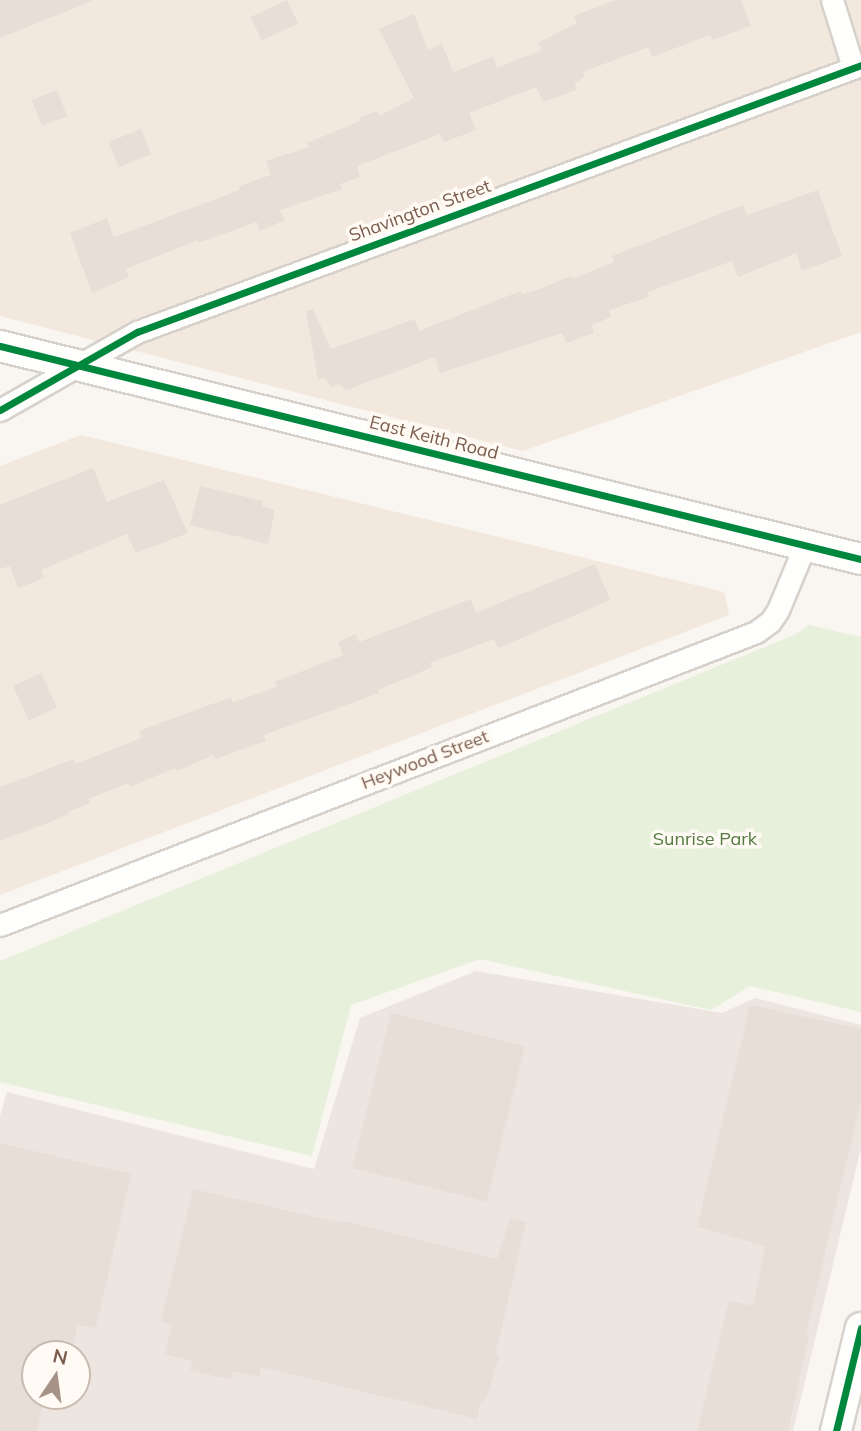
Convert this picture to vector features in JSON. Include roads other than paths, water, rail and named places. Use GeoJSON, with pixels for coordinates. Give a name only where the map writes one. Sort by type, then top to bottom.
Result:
{"type":"FeatureCollection","features":[{"type":"Feature","properties":{"kind":"main road","name":"East Keith Road"},"geometry":{"type":"LineString","coordinates":[[0,346],[861,559]]}},
{"type":"Feature","properties":{"kind":"main road"},"geometry":{"type":"LineString","coordinates":[[836,1431],[861,1328]]}},
{"type":"Feature","properties":{"kind":"street"},"geometry":{"type":"LineString","coordinates":[[832,0],[857,66]]}},
{"type":"Feature","properties":{"kind":"street","name":"Shavington Street"},"geometry":{"type":"LineString","coordinates":[[0,410],[137,332],[857,66]]}},
{"type":"Feature","properties":{"kind":"street","name":"Heywood Street"},"geometry":{"type":"LineString","coordinates":[[0,925],[756,632],[771,622],[778,610],[805,545]]}},
{"type":"Feature","properties":{"kind":"park label","name":"Sunrise Park"},"geometry":{"type":"Point","coordinates":[705,839]}}]}
